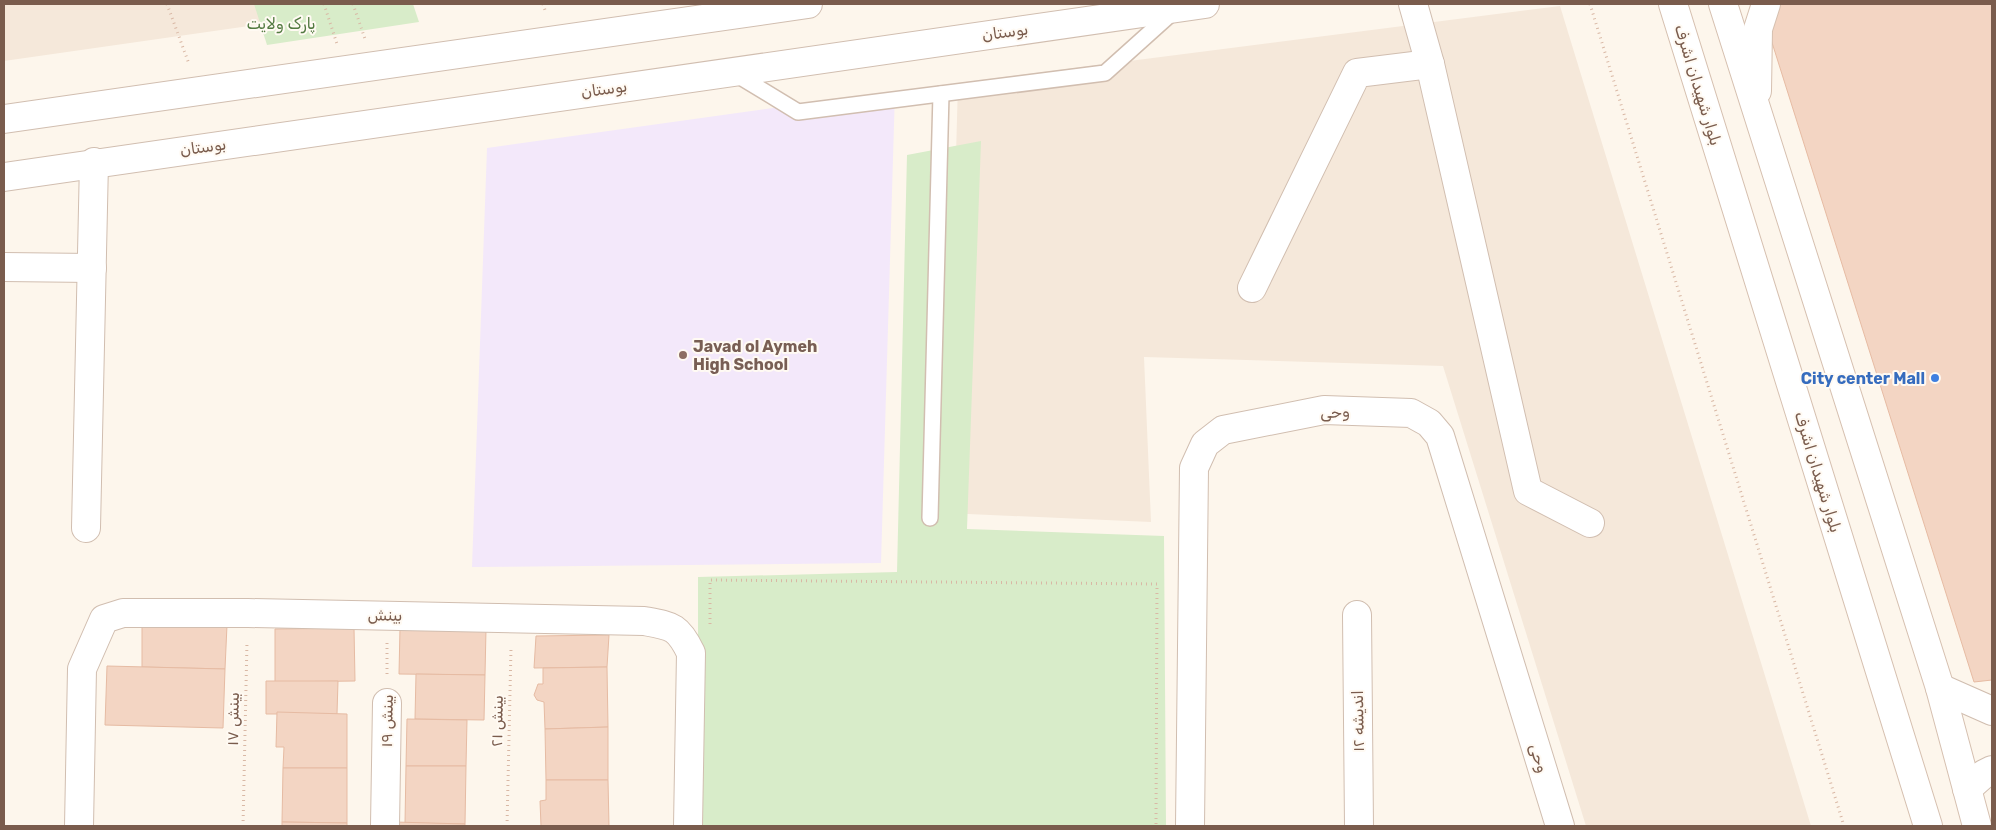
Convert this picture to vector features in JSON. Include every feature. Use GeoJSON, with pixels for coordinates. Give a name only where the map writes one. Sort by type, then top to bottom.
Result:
{"type":"FeatureCollection","features":[{"type":"Feature","properties":{"kind":"street"},"geometry":{"type":"LineString","coordinates":[[4,119],[808,4]]}},
{"type":"Feature","properties":{"kind":"street","name":"بوستان"},"geometry":{"type":"LineString","coordinates":[[4,177],[94,162],[1205,4]]}},
{"type":"Feature","properties":{"kind":"street"},"geometry":{"type":"LineString","coordinates":[[1413,4],[1430,64],[1528,491],[1590,523]]}},
{"type":"Feature","properties":{"kind":"street","name":"بلوار شهیدان اشرف"},"geometry":{"type":"LineString","coordinates":[[1673,4],[1928,826]]}},
{"type":"Feature","properties":{"kind":"street"},"geometry":{"type":"LineString","coordinates":[[1723,4],[1940,688],[1977,826]]}},
{"type":"Feature","properties":{"kind":"street"},"geometry":{"type":"LineString","coordinates":[[1757,115],[1758,29],[1766,4]]}},
{"type":"Feature","properties":{"kind":"street"},"geometry":{"type":"LineString","coordinates":[[1252,288],[1357,73],[1430,64]]}},
{"type":"Feature","properties":{"kind":"street"},"geometry":{"type":"LineString","coordinates":[[86,528],[94,162]]}},
{"type":"Feature","properties":{"kind":"street"},"geometry":{"type":"LineString","coordinates":[[4,267],[92,268]]}},
{"type":"Feature","properties":{"kind":"street","name":"وحی"},"geometry":{"type":"LineString","coordinates":[[1190,826],[1194,468],[1205,444],[1223,430],[1324,410],[1411,413],[1429,423],[1440,436],[1560,826]]}},
{"type":"Feature","properties":{"kind":"street","name":"بینش"},"geometry":{"type":"LineString","coordinates":[[79,826],[82,669],[104,620],[123,613],[248,613],[644,620],[670,626],[683,636],[691,653],[688,826]]}},
{"type":"Feature","properties":{"kind":"street","name":"اندیشه ۱۲"},"geometry":{"type":"LineString","coordinates":[[1357,615],[1359,826]]}},
{"type":"Feature","properties":{"kind":"street"},"geometry":{"type":"LineString","coordinates":[[1940,688],[1992,711]]}},
{"type":"Feature","properties":{"kind":"street","name":"بینش ۱۹"},"geometry":{"type":"LineString","coordinates":[[385,826],[387,703]]}},
{"type":"Feature","properties":{"kind":"street"},"geometry":{"type":"LineString","coordinates":[[1967,789],[1984,774],[1992,770]]}},
{"type":"Feature","properties":{"kind":"lane"},"geometry":{"type":"LineString","coordinates":[[731,71],[798,112],[1104,73],[1177,8]]}},
{"type":"Feature","properties":{"kind":"lane"},"geometry":{"type":"LineString","coordinates":[[930,518],[941,94]]}},
{"type":"Feature","properties":{"kind":"path"},"geometry":{"type":"LineString","coordinates":[[166,4],[200,91]]}},
{"type":"Feature","properties":{"kind":"path"},"geometry":{"type":"LineString","coordinates":[[324,4],[345,70]]}},
{"type":"Feature","properties":{"kind":"path"},"geometry":{"type":"LineString","coordinates":[[353,4],[375,66]]}},
{"type":"Feature","properties":{"kind":"path"},"geometry":{"type":"LineString","coordinates":[[1590,4],[1844,826]]}},
{"type":"Feature","properties":{"kind":"path"},"geometry":{"type":"LineString","coordinates":[[710,580],[1157,584],[1156,826]]}},
{"type":"Feature","properties":{"kind":"path","name":"بینش ۱۷"},"geometry":{"type":"LineString","coordinates":[[243,826],[248,613]]}},
{"type":"Feature","properties":{"kind":"path","name":"بینش ۱۹"},"geometry":{"type":"LineString","coordinates":[[387,703],[388,615]]}},
{"type":"Feature","properties":{"kind":"path","name":"بینش ۲۱"},"geometry":{"type":"LineString","coordinates":[[507,826],[512,617]]}},
{"type":"Feature","properties":{"kind":"shaded area"},"geometry":{"type":"Polygon","coordinates":[[[4,4],[404,4],[4,61],[4,4]]]}},
{"type":"Feature","properties":{"kind":"shaded area"},"geometry":{"type":"Polygon","coordinates":[[[1560,6],[1811,826],[1586,826],[1443,366],[1144,357],[1151,522],[946,513],[958,83],[1560,6]]]}},
{"type":"Feature","properties":{"kind":"shaded area","name":"Javad ol Aymeh High School"},"geometry":{"type":"Polygon","coordinates":[[[895,91],[881,563],[472,567],[487,148],[895,91]]]}},
{"type":"Feature","properties":{"kind":"green space","name":"پارک ولایت"},"geometry":{"type":"Polygon","coordinates":[[[254,4],[413,4],[419,22],[267,45],[254,4]]]}},
{"type":"Feature","properties":{"kind":"green space"},"geometry":{"type":"Polygon","coordinates":[[[981,141],[967,529],[1164,536],[1166,826],[698,826],[698,577],[897,572],[907,155],[981,141]]]}},
{"type":"Feature","properties":{"kind":"building","name":"City center Mall"},"geometry":{"type":"Polygon","coordinates":[[[1767,4],[1992,4],[1992,680],[1974,682],[1763,14],[1767,4]]]}},
{"type":"Feature","properties":{"kind":"building"},"geometry":{"type":"Polygon","coordinates":[[[142,625],[227,625],[225,669],[142,667],[142,625]]]}},
{"type":"Feature","properties":{"kind":"building"},"geometry":{"type":"Polygon","coordinates":[[[354,628],[355,681],[275,682],[275,629],[354,628]]]}},
{"type":"Feature","properties":{"kind":"building"},"geometry":{"type":"Polygon","coordinates":[[[400,628],[486,629],[485,675],[399,674],[400,628]]]}},
{"type":"Feature","properties":{"kind":"building"},"geometry":{"type":"Polygon","coordinates":[[[609,635],[607,667],[534,668],[536,636],[609,635]]]}},
{"type":"Feature","properties":{"kind":"building"},"geometry":{"type":"Polygon","coordinates":[[[107,666],[225,669],[223,728],[105,725],[107,666]]]}},
{"type":"Feature","properties":{"kind":"building"},"geometry":{"type":"Polygon","coordinates":[[[607,667],[608,727],[545,729],[544,702],[537,700],[534,695],[538,684],[543,684],[543,668],[607,667]]]}},
{"type":"Feature","properties":{"kind":"building"},"geometry":{"type":"Polygon","coordinates":[[[416,674],[485,675],[484,720],[415,719],[416,674]]]}},
{"type":"Feature","properties":{"kind":"building"},"geometry":{"type":"Polygon","coordinates":[[[266,681],[338,681],[337,714],[266,714],[266,681]]]}},
{"type":"Feature","properties":{"kind":"building"},"geometry":{"type":"Polygon","coordinates":[[[277,712],[347,714],[347,768],[283,768],[284,747],[276,747],[277,712]]]}},
{"type":"Feature","properties":{"kind":"building"},"geometry":{"type":"Polygon","coordinates":[[[407,719],[467,720],[466,766],[406,766],[407,719]]]}},
{"type":"Feature","properties":{"kind":"building"},"geometry":{"type":"Polygon","coordinates":[[[608,727],[608,780],[546,780],[545,729],[608,727]]]}},
{"type":"Feature","properties":{"kind":"building"},"geometry":{"type":"Polygon","coordinates":[[[406,766],[466,766],[465,824],[405,823],[406,766]]]}},
{"type":"Feature","properties":{"kind":"building"},"geometry":{"type":"Polygon","coordinates":[[[283,768],[347,768],[347,823],[282,822],[283,768]]]}},
{"type":"Feature","properties":{"kind":"building"},"geometry":{"type":"Polygon","coordinates":[[[546,780],[608,780],[609,826],[541,826],[540,801],[546,800],[546,780]]]}},
{"type":"Feature","properties":{"kind":"building"},"geometry":{"type":"Polygon","coordinates":[[[282,822],[347,823],[347,826],[282,826],[282,822]]]}},
{"type":"Feature","properties":{"kind":"building"},"geometry":{"type":"Polygon","coordinates":[[[395,822],[465,824],[465,826],[395,826],[395,822]]]}},
{"type":"Feature","properties":{"kind":"place","name":"Javad ol Aymeh High School"},"geometry":{"type":"Point","coordinates":[683,355]}},
{"type":"Feature","properties":{"kind":"place","name":"City center Mall"},"geometry":{"type":"Point","coordinates":[1935,378]}}]}
